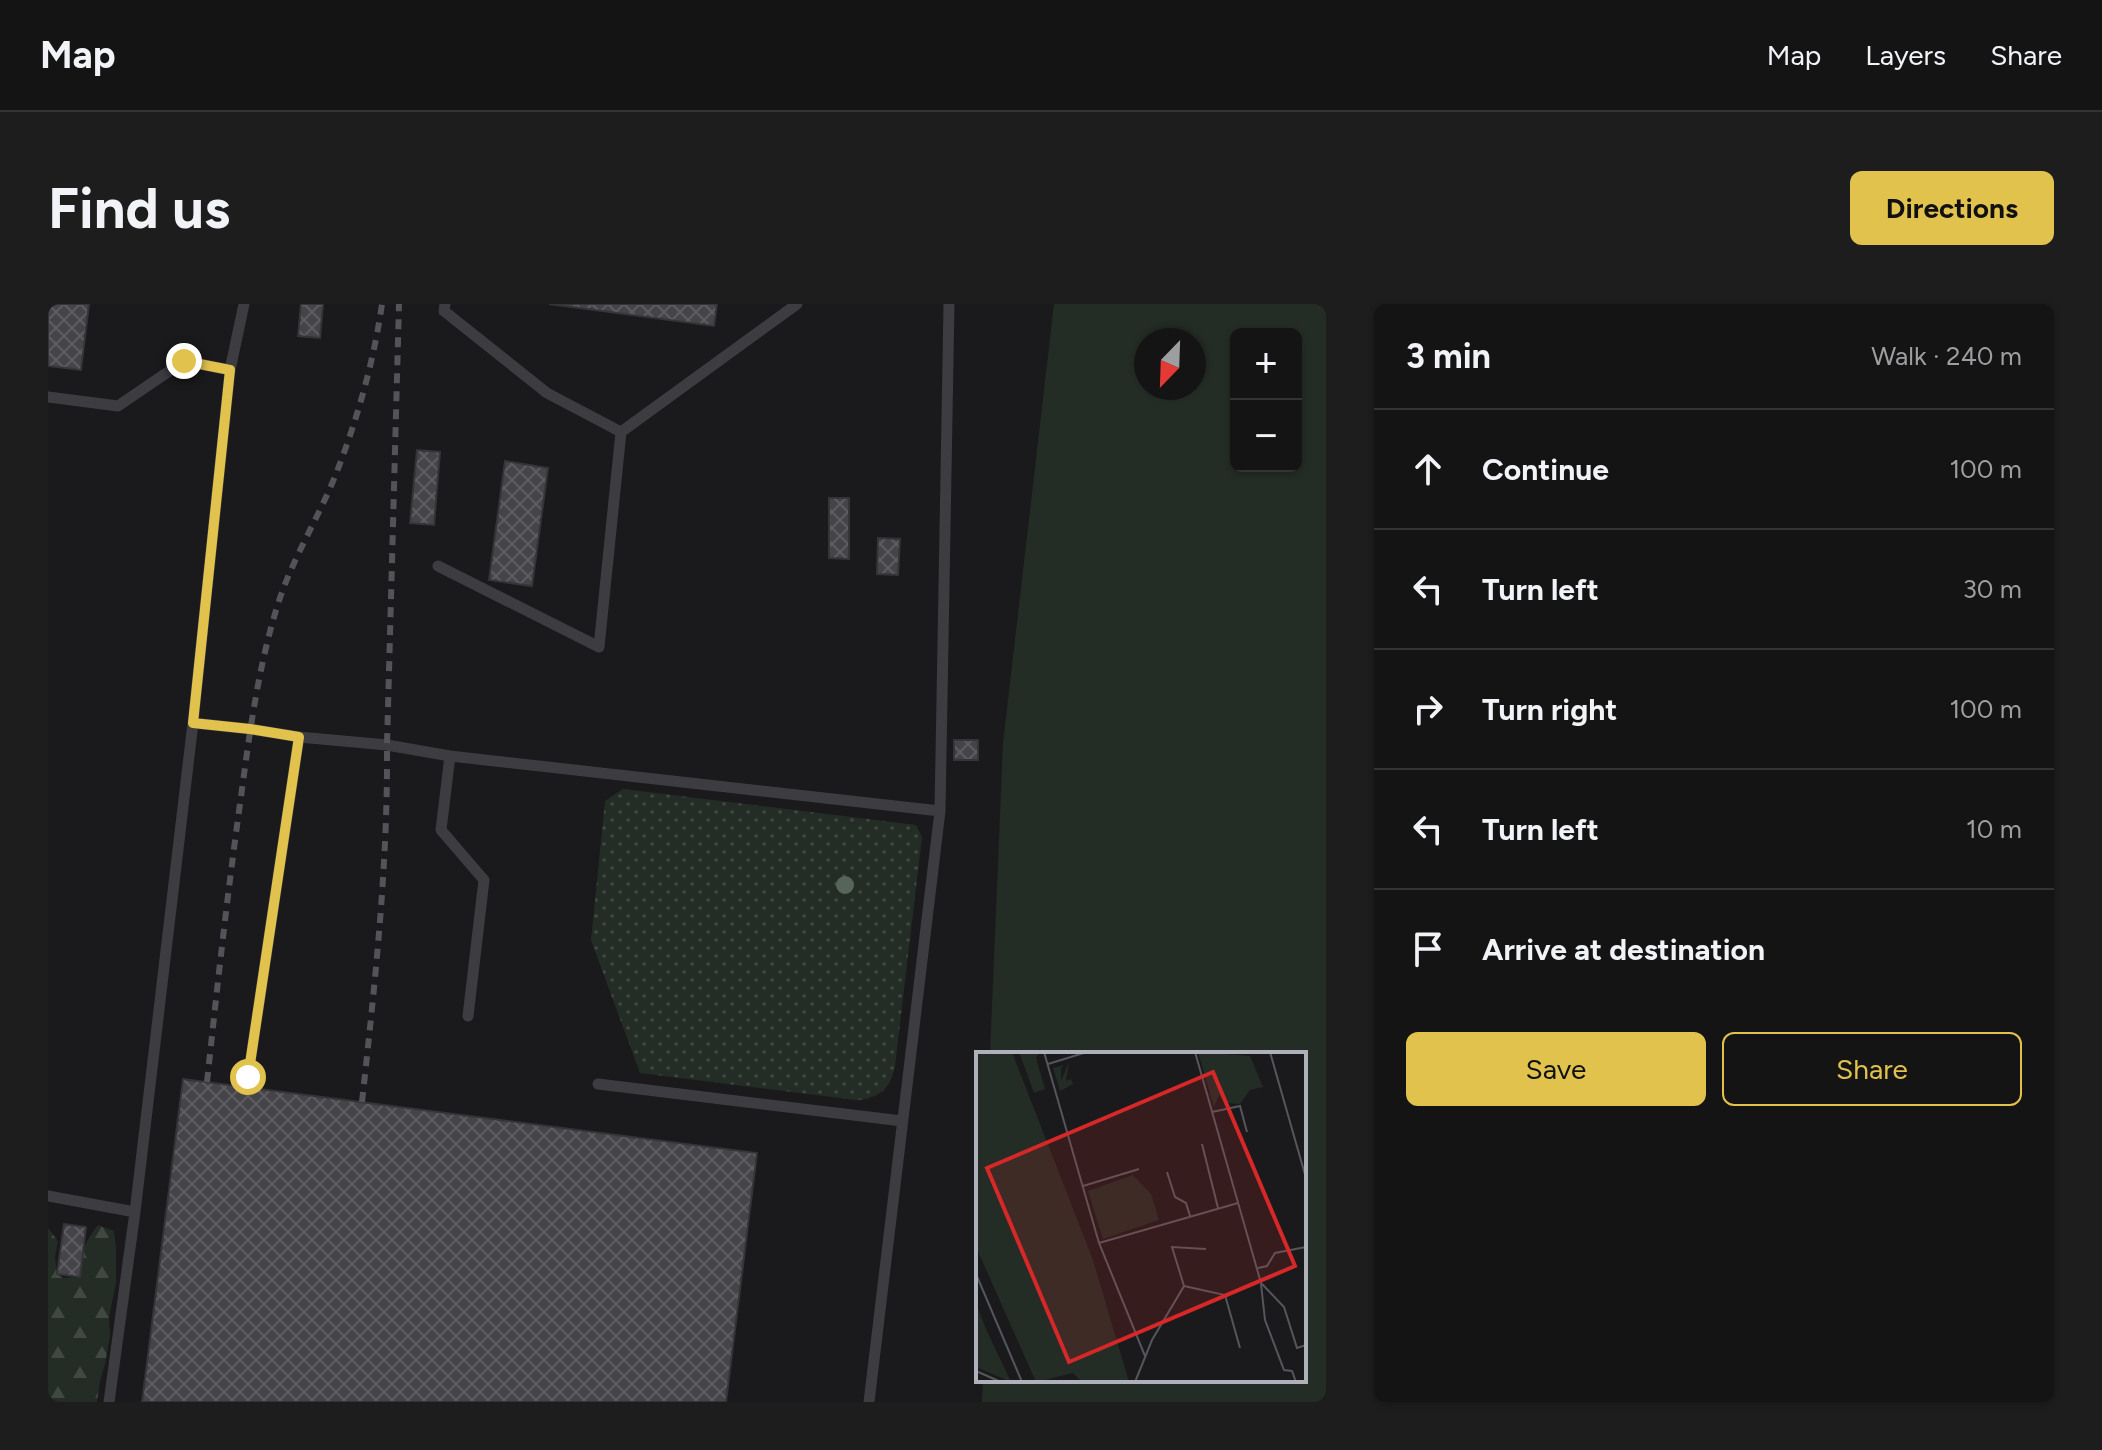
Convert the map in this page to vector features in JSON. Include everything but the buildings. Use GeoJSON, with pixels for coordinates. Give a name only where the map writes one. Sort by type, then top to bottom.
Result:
{"type":"FeatureCollection","features":[{"type":"Feature","properties":{"kind":"lane"},"geometry":{"type":"LineString","coordinates":[[109,1402],[135,1212],[193,723],[230,370],[244,304]]}},
{"type":"Feature","properties":{"kind":"lane"},"geometry":{"type":"LineString","coordinates":[[445,304],[444,311],[547,393],[621,432]]}},
{"type":"Feature","properties":{"kind":"lane"},"geometry":{"type":"LineString","coordinates":[[438,566],[599,647],[621,432],[797,304]]}},
{"type":"Feature","properties":{"kind":"lane"},"geometry":{"type":"LineString","coordinates":[[869,1402],[940,811],[949,304]]}},
{"type":"Feature","properties":{"kind":"lane"},"geometry":{"type":"LineString","coordinates":[[48,397],[118,406],[184,361],[230,370]]}},
{"type":"Feature","properties":{"kind":"lane"},"geometry":{"type":"LineString","coordinates":[[193,723],[387,745],[450,756],[940,811]]}},
{"type":"Feature","properties":{"kind":"lane"},"geometry":{"type":"LineString","coordinates":[[248,1077],[299,737]]}},
{"type":"Feature","properties":{"kind":"lane"},"geometry":{"type":"LineString","coordinates":[[450,756],[441,830],[484,880],[468,1016]]}},
{"type":"Feature","properties":{"kind":"lane"},"geometry":{"type":"LineString","coordinates":[[598,1084],[902,1121]]}},
{"type":"Feature","properties":{"kind":"lane"},"geometry":{"type":"LineString","coordinates":[[48,1196],[135,1212]]}},
{"type":"Feature","properties":{"kind":"green space"},"geometry":{"type":"Polygon","coordinates":[[[1054,304],[1326,304],[1326,1402],[982,1402],[983,1382],[1306,1382],[1306,1052],[990,1052],[1003,743],[1054,304]]]}},
{"type":"Feature","properties":{"kind":"green space"},"geometry":{"type":"Polygon","coordinates":[[[623,789],[916,825],[922,837],[895,1066],[883,1091],[856,1100],[640,1073],[591,940],[605,801],[623,789]]]}},
{"type":"Feature","properties":{"kind":"green space"},"geometry":{"type":"Polygon","coordinates":[[[98,1225],[114,1231],[116,1283],[109,1317],[110,1336],[97,1402],[48,1402],[48,1228],[58,1241],[55,1257],[57,1274],[63,1278],[80,1277],[84,1247],[98,1225]]]}},
{"type":"Feature","properties":{"kind":"railway"},"geometry":{"type":"LineString","coordinates":[[207,1082],[235,839],[264,656],[283,590],[329,491],[351,433],[364,390],[382,304]]}},
{"type":"Feature","properties":{"kind":"railway"},"geometry":{"type":"LineString","coordinates":[[362,1102],[383,879],[399,304]]}},
{"type":"Feature","properties":{"kind":"route"},"geometry":{"type":"LineString","coordinates":[[184,361],[230,370],[193,723],[299,737],[248,1077]]}}]}
